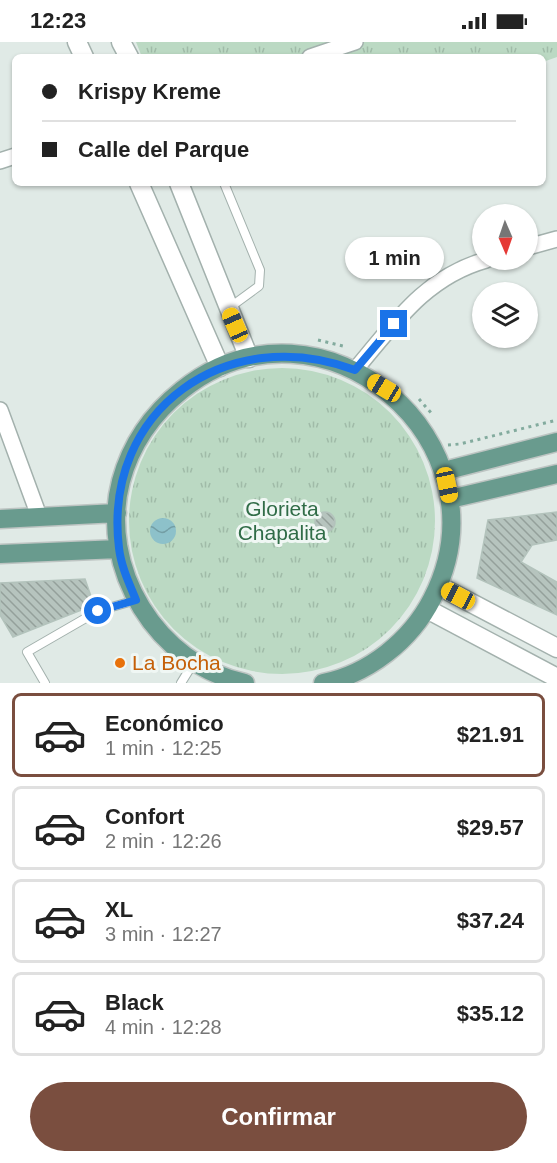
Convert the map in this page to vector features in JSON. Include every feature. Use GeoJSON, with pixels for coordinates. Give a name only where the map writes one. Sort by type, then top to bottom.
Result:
{"type":"FeatureCollection","features":[{"type":"Feature","properties":{"kind":"main road"},"geometry":{"type":"LineString","coordinates":[[245,683],[214,673],[194,662],[158,630],[136,600],[125,575],[119,549],[117,513],[121,482],[128,462],[147,425],[168,401],[192,382],[220,367],[249,358],[276,355],[303,356],[329,361],[355,370],[384,388],[410,411],[430,439],[444,471],[450,499],[452,529],[448,558],[439,586],[427,609],[412,629],[374,662],[323,683]]}},
{"type":"Feature","properties":{"kind":"main road"},"geometry":{"type":"LineString","coordinates":[[444,471],[557,442]]}},
{"type":"Feature","properties":{"kind":"main road"},"geometry":{"type":"LineString","coordinates":[[450,499],[557,474]]}},
{"type":"Feature","properties":{"kind":"main road"},"geometry":{"type":"LineString","coordinates":[[0,519],[117,513]]}},
{"type":"Feature","properties":{"kind":"main road"},"geometry":{"type":"LineString","coordinates":[[0,554],[119,549]]}},
{"type":"Feature","properties":{"kind":"street"},"geometry":{"type":"LineString","coordinates":[[319,54],[355,42]]}},
{"type":"Feature","properties":{"kind":"street"},"geometry":{"type":"LineString","coordinates":[[140,186],[220,367]]}},
{"type":"Feature","properties":{"kind":"street"},"geometry":{"type":"LineString","coordinates":[[180,186],[249,358]]}},
{"type":"Feature","properties":{"kind":"street"},"geometry":{"type":"LineString","coordinates":[[538,245],[557,239]]}},
{"type":"Feature","properties":{"kind":"street"},"geometry":{"type":"LineString","coordinates":[[355,370],[420,294],[472,263]]}},
{"type":"Feature","properties":{"kind":"street"},"geometry":{"type":"LineString","coordinates":[[0,410],[39,516]]}},
{"type":"Feature","properties":{"kind":"street"},"geometry":{"type":"LineString","coordinates":[[439,586],[557,648]]}},
{"type":"Feature","properties":{"kind":"street"},"geometry":{"type":"LineString","coordinates":[[427,609],[557,678]]}},
{"type":"Feature","properties":{"kind":"lane"},"geometry":{"type":"LineString","coordinates":[[225,186],[260,270],[259,285],[228,309]]}},
{"type":"Feature","properties":{"kind":"lane"},"geometry":{"type":"LineString","coordinates":[[45,683],[27,652],[98,611],[136,600]]}},
{"type":"Feature","properties":{"kind":"lane"},"geometry":{"type":"LineString","coordinates":[[181,683],[194,662]]}},
{"type":"Feature","properties":{"kind":"path"},"geometry":{"type":"LineString","coordinates":[[312,340],[344,346]]}},
{"type":"Feature","properties":{"kind":"path"},"geometry":{"type":"LineString","coordinates":[[417,397],[430,410],[435,421]]}},
{"type":"Feature","properties":{"kind":"path"},"geometry":{"type":"LineString","coordinates":[[443,442],[449,445],[460,444],[557,420]]}},
{"type":"Feature","properties":{"kind":"green space"},"geometry":{"type":"Polygon","coordinates":[[[136,42],[557,42],[557,57],[546,61],[546,54],[141,54],[136,42]]]}},
{"type":"Feature","properties":{"kind":"green space","name":"Glorieta Chapalita"},"geometry":{"type":"Polygon","coordinates":[[[282,368],[312,371],[340,380],[367,394],[390,413],[409,436],[423,463],[432,491],[435,521],[432,551],[423,579],[409,606],[390,629],[367,648],[340,662],[312,671],[282,674],[252,671],[224,662],[197,648],[174,629],[155,606],[141,579],[132,551],[129,521],[132,491],[141,463],[155,436],[174,413],[197,394],[224,380],[252,371],[282,368]]]}},
{"type":"Feature","properties":{"kind":"water"},"geometry":{"type":"Polygon","coordinates":[[[163,518],[172,522],[176,531],[172,540],[163,544],[154,540],[150,531],[154,522],[163,518]]]}},
{"type":"Feature","properties":{"kind":"building"},"geometry":{"type":"Polygon","coordinates":[[[325,512],[332,515],[335,522],[332,529],[325,532],[318,529],[315,522],[318,515],[325,512]]]}},
{"type":"Feature","properties":{"kind":"building"},"geometry":{"type":"Polygon","coordinates":[[[557,512],[557,540],[532,545],[521,562],[557,582],[557,615],[477,578],[488,520],[557,512]]]}},
{"type":"Feature","properties":{"kind":"building"},"geometry":{"type":"Polygon","coordinates":[[[85,579],[94,605],[13,637],[0,615],[0,583],[85,579]]]}},
{"type":"Feature","properties":{"kind":"place","name":"La Bocha"},"geometry":{"type":"Point","coordinates":[120,663]}},
{"type":"Feature","properties":{"kind":"route"},"geometry":{"type":"LineString","coordinates":[[98,611],[136,600],[125,575],[119,549],[117,513],[121,482],[131,453],[147,425],[168,401],[192,382],[220,367],[249,358],[276,355],[303,356],[329,361],[355,370],[394,324]]}}]}
